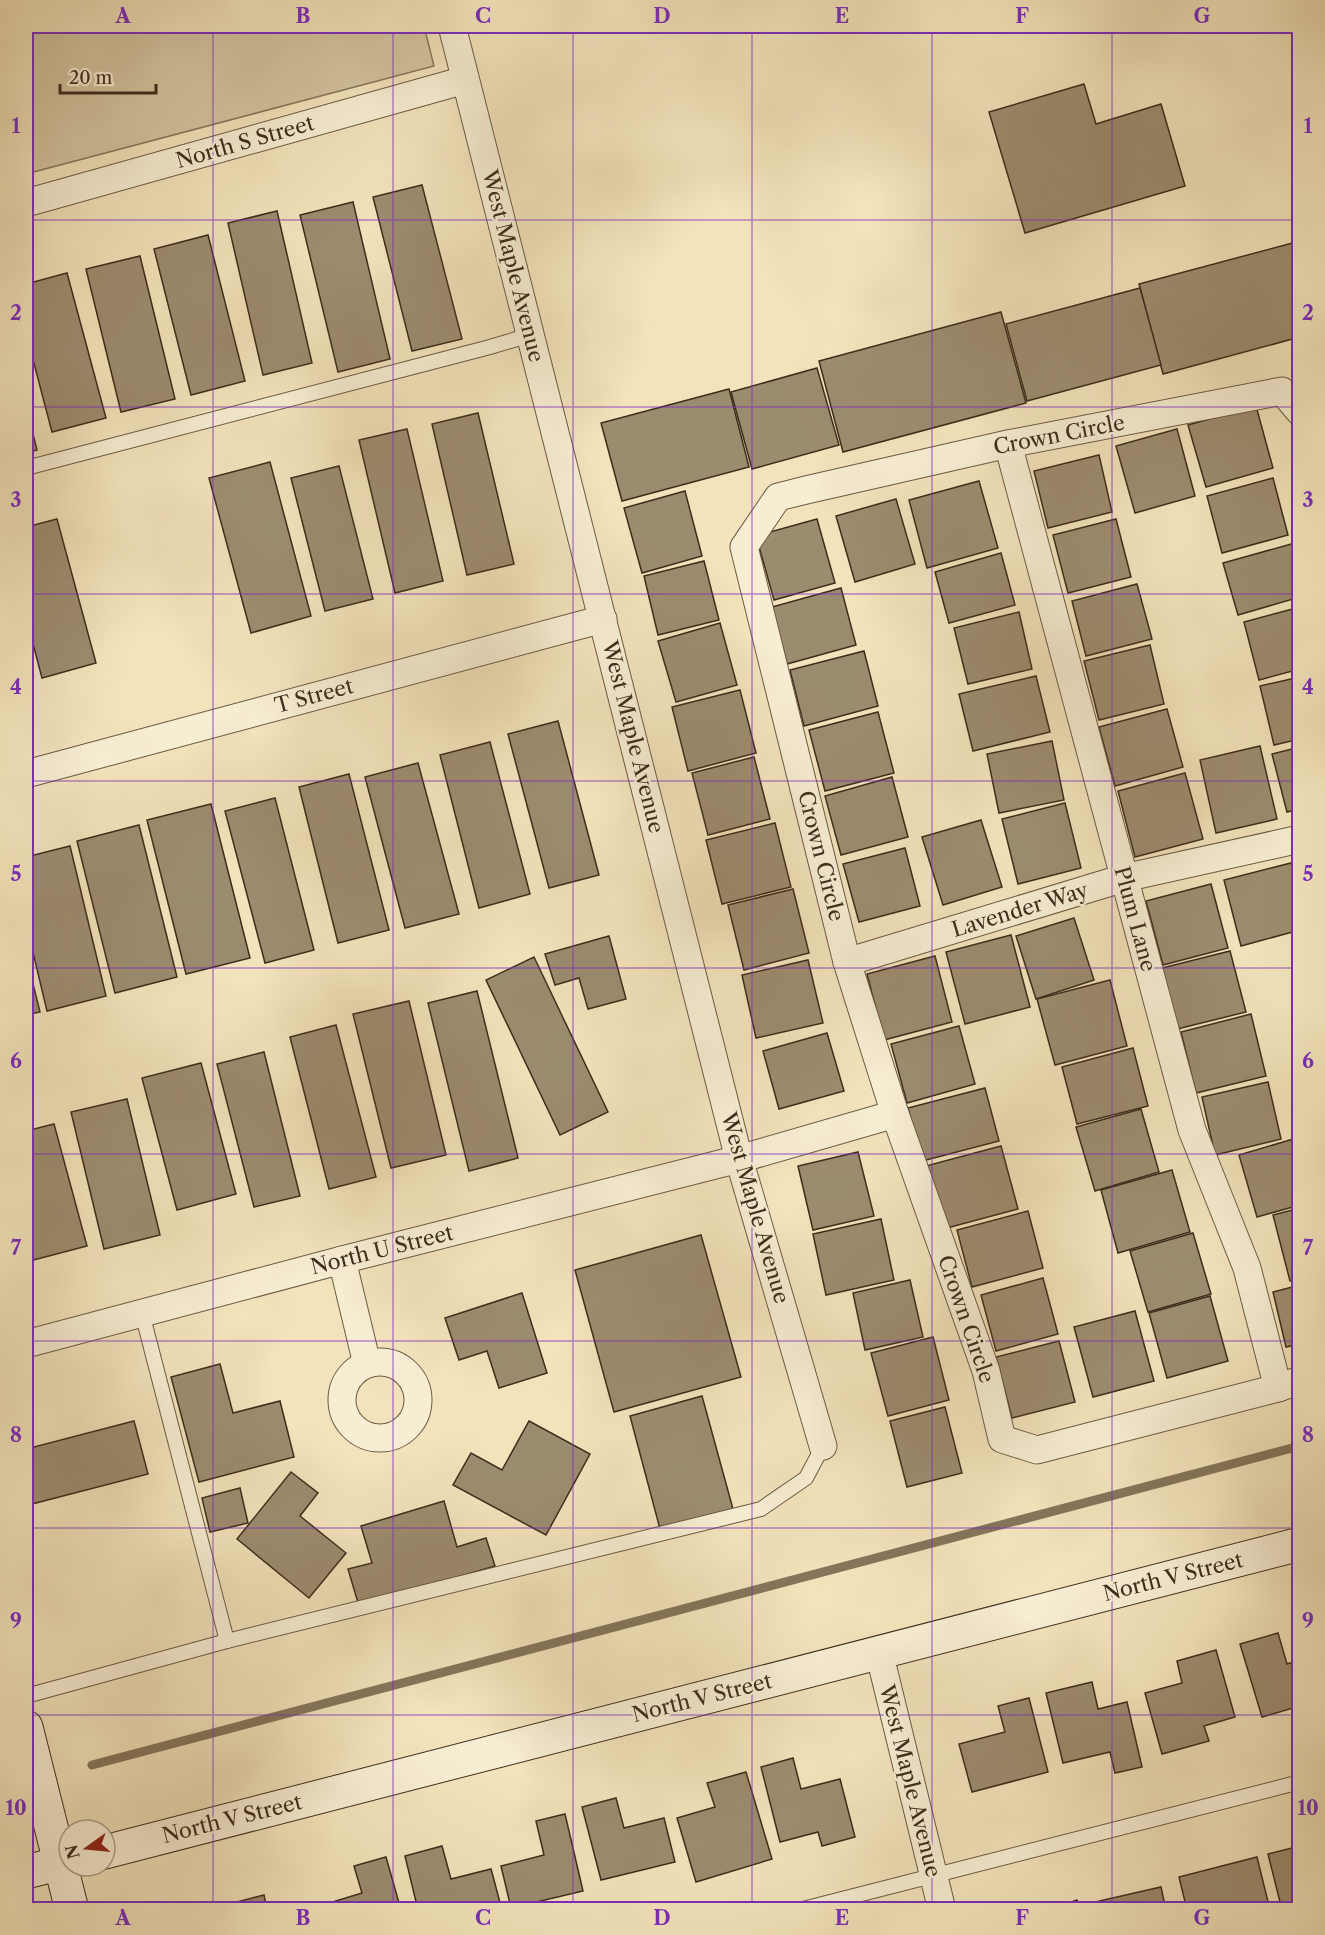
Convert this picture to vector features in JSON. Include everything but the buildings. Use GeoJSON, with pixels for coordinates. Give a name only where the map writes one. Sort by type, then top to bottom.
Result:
{"type":"FeatureCollection","features":[{"type":"Feature","properties":{"kind":"street","name":"West Maple Avenue"},"geometry":{"type":"LineString","coordinates":[[452,26],[739,1160],[823,1446]]}},
{"type":"Feature","properties":{"kind":"street","name":"North S Street"},"geometry":{"type":"LineString","coordinates":[[26,204],[465,80]]}},
{"type":"Feature","properties":{"kind":"street","name":"Crown Circle"},"geometry":{"type":"LineString","coordinates":[[1289,1384],[1037,1449],[1002,1439],[986,1371],[895,1114],[847,962],[744,547],[778,497],[1008,444],[1282,391],[1299,412]]}},
{"type":"Feature","properties":{"kind":"street","name":"Plum Lane"},"geometry":{"type":"LineString","coordinates":[[1008,444],[1192,1130],[1247,1268],[1289,1384]]}},
{"type":"Feature","properties":{"kind":"street","name":"T Street"},"geometry":{"type":"LineString","coordinates":[[26,774],[603,619]]}},
{"type":"Feature","properties":{"kind":"street","name":"Lavender Way"},"geometry":{"type":"LineString","coordinates":[[847,962],[1125,878],[1299,839]]}},
{"type":"Feature","properties":{"kind":"street","name":"North U Street"},"geometry":{"type":"LineString","coordinates":[[26,1344],[342,1260],[739,1160],[895,1114]]}},
{"type":"Feature","properties":{"kind":"street"},"geometry":{"type":"LineString","coordinates":[[342,1260],[367,1364]]}},
{"type":"Feature","properties":{"kind":"street","name":"North V Street"},"geometry":{"type":"LineString","coordinates":[[117,1849],[1299,1544]]}},
{"type":"Feature","properties":{"kind":"street","name":"West Maple Avenue"},"geometry":{"type":"LineString","coordinates":[[879,1652],[942,1910]]}},
{"type":"Feature","properties":{"kind":"street"},"geometry":{"type":"LineString","coordinates":[[26,1727],[57,1834]]}},
{"type":"Feature","properties":{"kind":"street"},"geometry":{"type":"LineString","coordinates":[[26,1872],[57,1864]]}},
{"type":"Feature","properties":{"kind":"street"},"geometry":{"type":"LineString","coordinates":[[67,1878],[72,1910]]}},
{"type":"Feature","properties":{"kind":"lane"},"geometry":{"type":"LineString","coordinates":[[26,468],[530,335]]}},
{"type":"Feature","properties":{"kind":"lane"},"geometry":{"type":"LineString","coordinates":[[142,1313],[227,1641]]}},
{"type":"Feature","properties":{"kind":"lane"},"geometry":{"type":"LineString","coordinates":[[26,1696],[227,1641],[762,1509],[806,1478],[823,1446]]}},
{"type":"Feature","properties":{"kind":"lane"},"geometry":{"type":"LineString","coordinates":[[799,1910],[1299,1782]]}},
{"type":"Feature","properties":{"kind":"shaded area"},"geometry":{"type":"Polygon","coordinates":[[[26,26],[424,26],[434,66],[26,174],[26,26]]]}},
{"type":"Feature","properties":{"kind":"waterway"},"geometry":{"type":"LineString","coordinates":[[92,1765],[1300,1446]]}}]}
